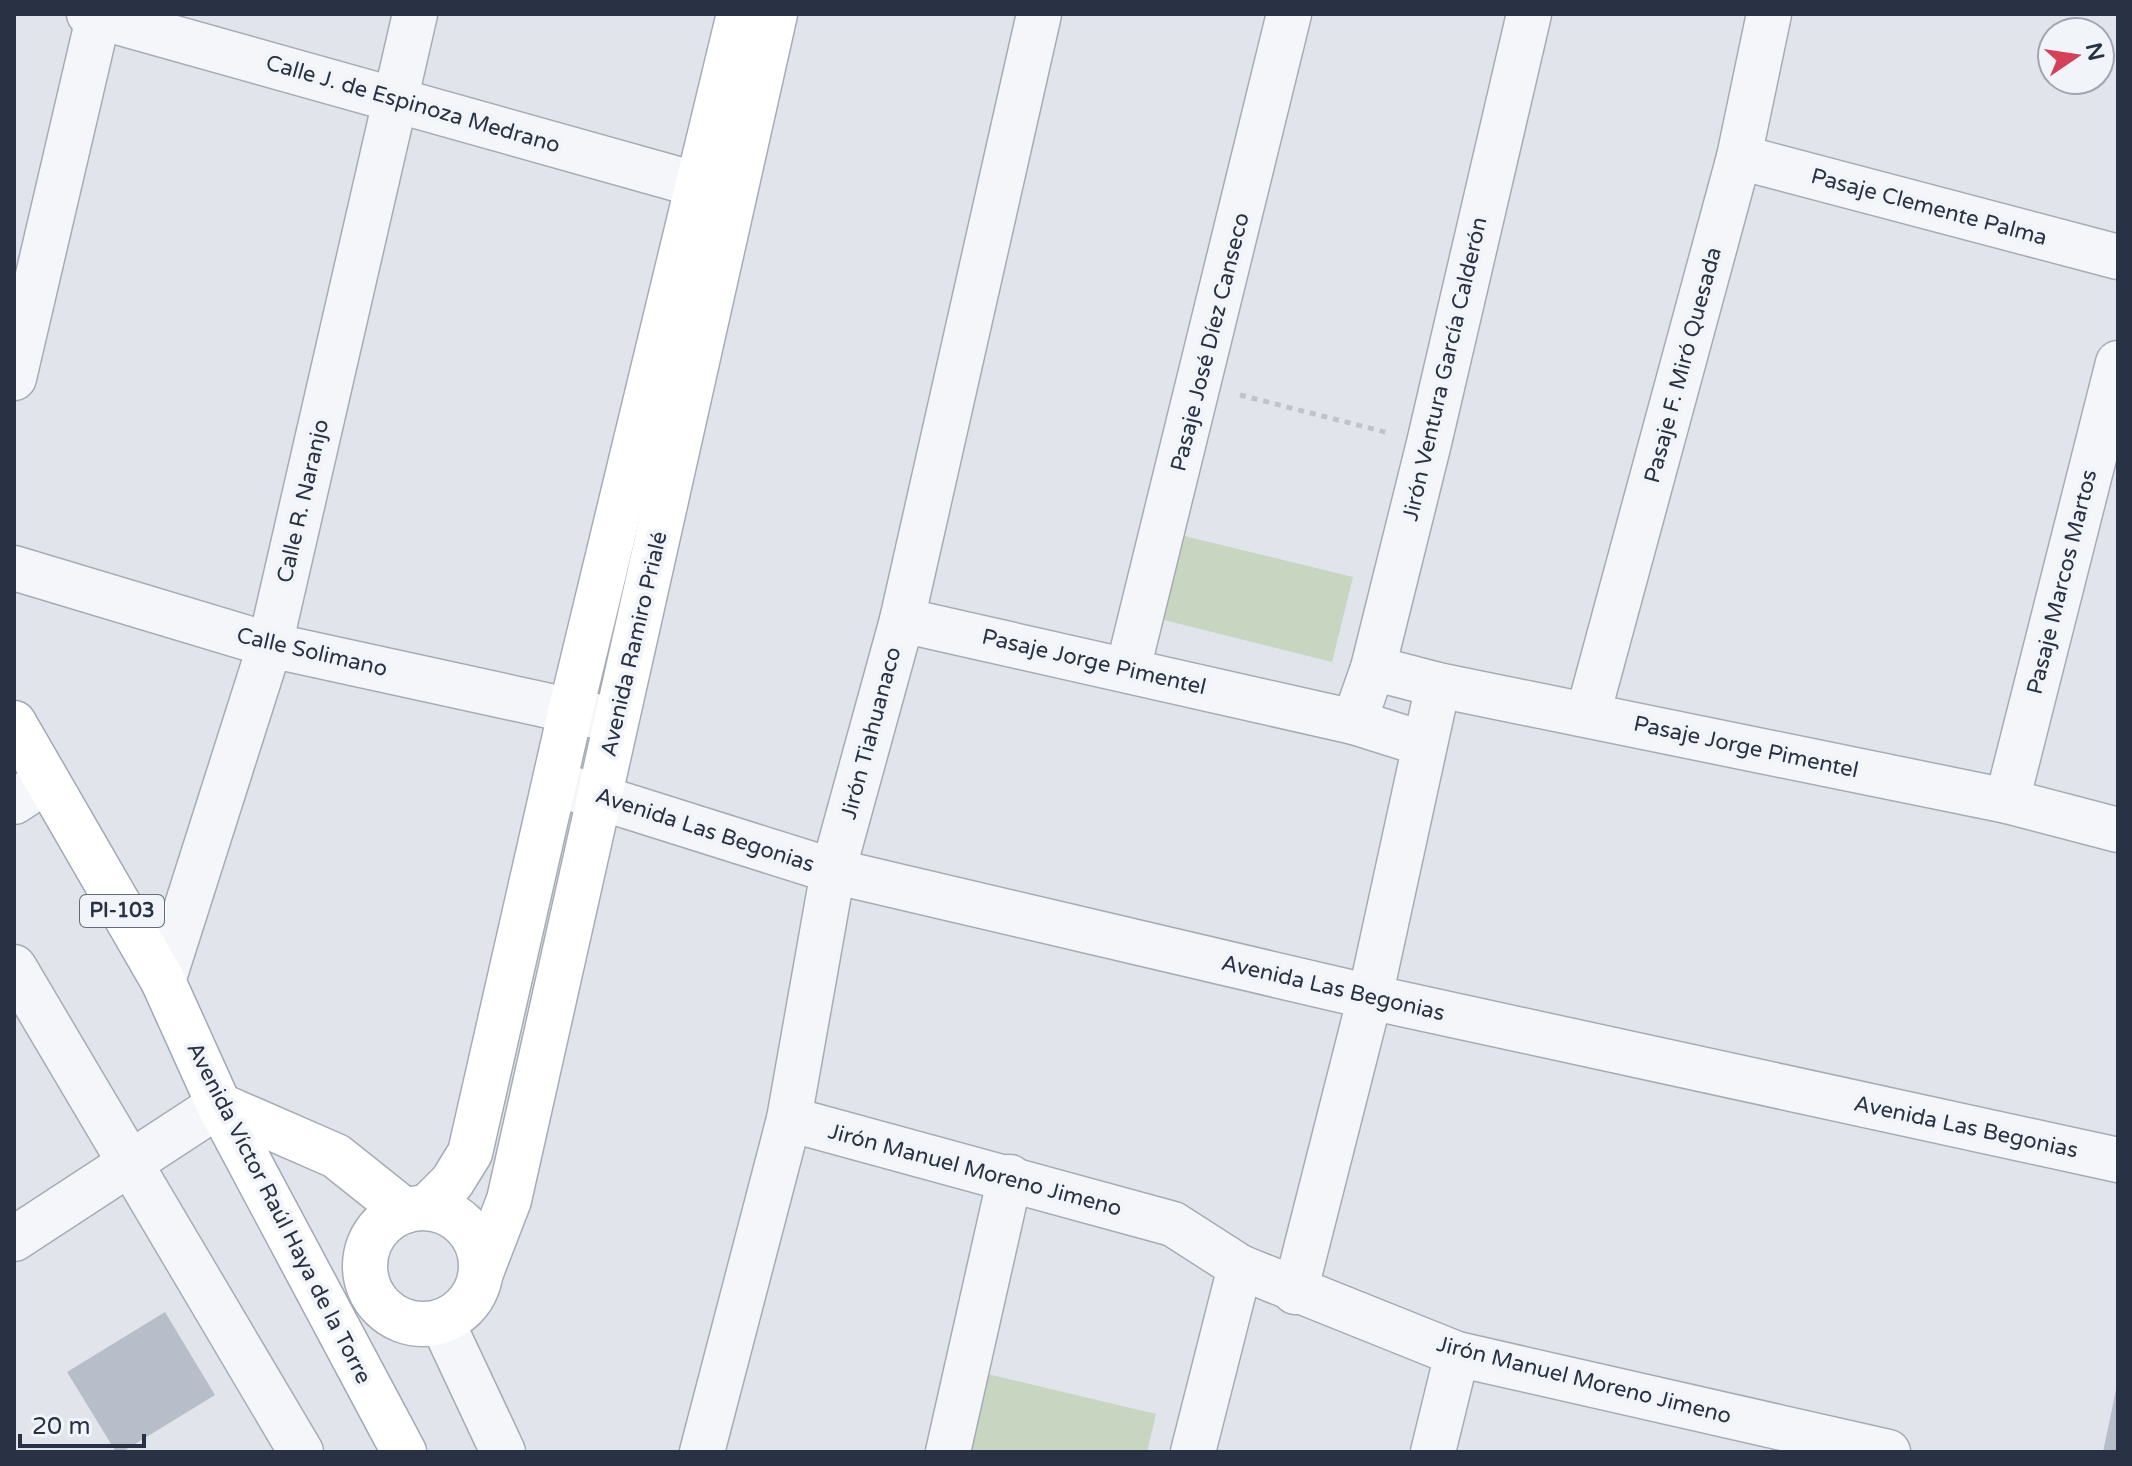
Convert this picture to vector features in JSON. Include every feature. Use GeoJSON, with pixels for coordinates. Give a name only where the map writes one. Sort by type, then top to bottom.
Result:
{"type":"FeatureCollection","features":[{"type":"Feature","properties":{"kind":"street","name":"Calle R. Naranjo"},"geometry":{"type":"LineString","coordinates":[[163,981],[270,645],[415,14]]}},
{"type":"Feature","properties":{"kind":"street","name":"Avenida Ramiro Prialé"},"geometry":{"type":"LineString","coordinates":[[482,1270],[509,1200],[601,797],[718,191],[739,14]]}},
{"type":"Feature","properties":{"kind":"street","name":"Avenida Ramiro Prialé"},"geometry":{"type":"LineString","coordinates":[[416,1209],[452,1182],[470,1153],[557,784],[571,709],[718,191],[775,14]]}},
{"type":"Feature","properties":{"kind":"street","name":"Jirón Tiahuanaco"},"geometry":{"type":"LineString","coordinates":[[702,1452],[789,1119],[833,871],[902,620],[1039,14]]}},
{"type":"Feature","properties":{"kind":"street","name":"Pasaje José Díez Canseco"},"geometry":{"type":"LineString","coordinates":[[1128,669],[1289,14]]}},
{"type":"Feature","properties":{"kind":"street","name":"Jirón Ventura García Calderón"},"geometry":{"type":"LineString","coordinates":[[1354,722],[1373,668],[1429,443],[1529,14]]}},
{"type":"Feature","properties":{"kind":"street","name":"Pasaje F. Miró Quesada"},"geometry":{"type":"LineString","coordinates":[[1588,714],[1739,157],[1769,14]]}},
{"type":"Feature","properties":{"kind":"street","name":"Calle J. de Espinoza Medrano"},"geometry":{"type":"LineString","coordinates":[[96,15],[718,191]]}},
{"type":"Feature","properties":{"kind":"street"},"geometry":{"type":"LineString","coordinates":[[14,378],[96,15]]}},
{"type":"Feature","properties":{"kind":"street","name":"Pasaje Clemente Palma"},"geometry":{"type":"LineString","coordinates":[[1739,157],[2118,257]]}},
{"type":"Feature","properties":{"kind":"street","name":"Pasaje Marcos Martos"},"geometry":{"type":"LineString","coordinates":[[2007,801],[2118,363]]}},
{"type":"Feature","properties":{"kind":"street","name":"Calle Solimano"},"geometry":{"type":"LineString","coordinates":[[14,568],[270,645],[615,721]]}},
{"type":"Feature","properties":{"kind":"street","name":"Pasaje Jorge Pimentel"},"geometry":{"type":"LineString","coordinates":[[902,620],[1354,722],[1424,744]]}},
{"type":"Feature","properties":{"kind":"street","name":"Pasaje Jorge Pimentel"},"geometry":{"type":"LineString","coordinates":[[1373,668],[1438,685],[2007,801],[2118,830]]}},
{"type":"Feature","properties":{"kind":"street"},"geometry":{"type":"LineString","coordinates":[[1295,1292],[1370,997],[1438,685]]}},
{"type":"Feature","properties":{"kind":"street","name":"Avenida Víctor Raúl Haya de la Torre"},"geometry":{"type":"LineString","coordinates":[[14,723],[30,792],[163,981],[219,1105],[310,1270],[404,1452]]}},
{"type":"Feature","properties":{"kind":"street","name":"Avenida Las Begonias"},"geometry":{"type":"LineString","coordinates":[[557,784],[833,871],[1370,997],[2118,1160]]}},
{"type":"Feature","properties":{"kind":"street"},"geometry":{"type":"LineString","coordinates":[[14,967],[301,1452]]}},
{"type":"Feature","properties":{"kind":"street"},"geometry":{"type":"LineString","coordinates":[[14,1239],[219,1105],[336,1156],[416,1209],[449,1213],[467,1227],[479,1247],[482,1270],[476,1292],[462,1311],[354,1358]]}},
{"type":"Feature","properties":{"kind":"street","name":"Jirón Manuel Moreno Jimeno"},"geometry":{"type":"LineString","coordinates":[[789,1119],[1173,1224],[1240,1267],[1295,1292],[1457,1354],[1888,1452]]}},
{"type":"Feature","properties":{"kind":"street"},"geometry":{"type":"LineString","coordinates":[[948,1452],[1010,1177]]}},
{"type":"Feature","properties":{"kind":"street"},"geometry":{"type":"LineString","coordinates":[[416,1209],[385,1221],[371,1240],[364,1262],[368,1285],[379,1305],[397,1319],[430,1324]]}},
{"type":"Feature","properties":{"kind":"street"},"geometry":{"type":"LineString","coordinates":[[310,1270],[371,1240]]}},
{"type":"Feature","properties":{"kind":"street"},"geometry":{"type":"LineString","coordinates":[[1193,1452],[1240,1267]]}},
{"type":"Feature","properties":{"kind":"street"},"geometry":{"type":"LineString","coordinates":[[430,1324],[503,1452]]}},
{"type":"Feature","properties":{"kind":"street"},"geometry":{"type":"LineString","coordinates":[[1433,1452],[1457,1354]]}},
{"type":"Feature","properties":{"kind":"path"},"geometry":{"type":"LineString","coordinates":[[1200,385],[1429,443]]}},
{"type":"Feature","properties":{"kind":"green space"},"geometry":{"type":"Polygon","coordinates":[[[1176,534],[1353,577],[1332,662],[1156,618],[1176,534]]]}},
{"type":"Feature","properties":{"kind":"green space"},"geometry":{"type":"Polygon","coordinates":[[[979,1372],[1156,1414],[1147,1452],[960,1452],[979,1372]]]}},
{"type":"Feature","properties":{"kind":"building"},"geometry":{"type":"Polygon","coordinates":[[[165,1312],[215,1395],[122,1452],[116,1452],[67,1372],[165,1312]]]}},
{"type":"Feature","properties":{"kind":"building"},"geometry":{"type":"Polygon","coordinates":[[[2117,1385],[2118,1452],[2103,1452],[2117,1385]]]}}]}
